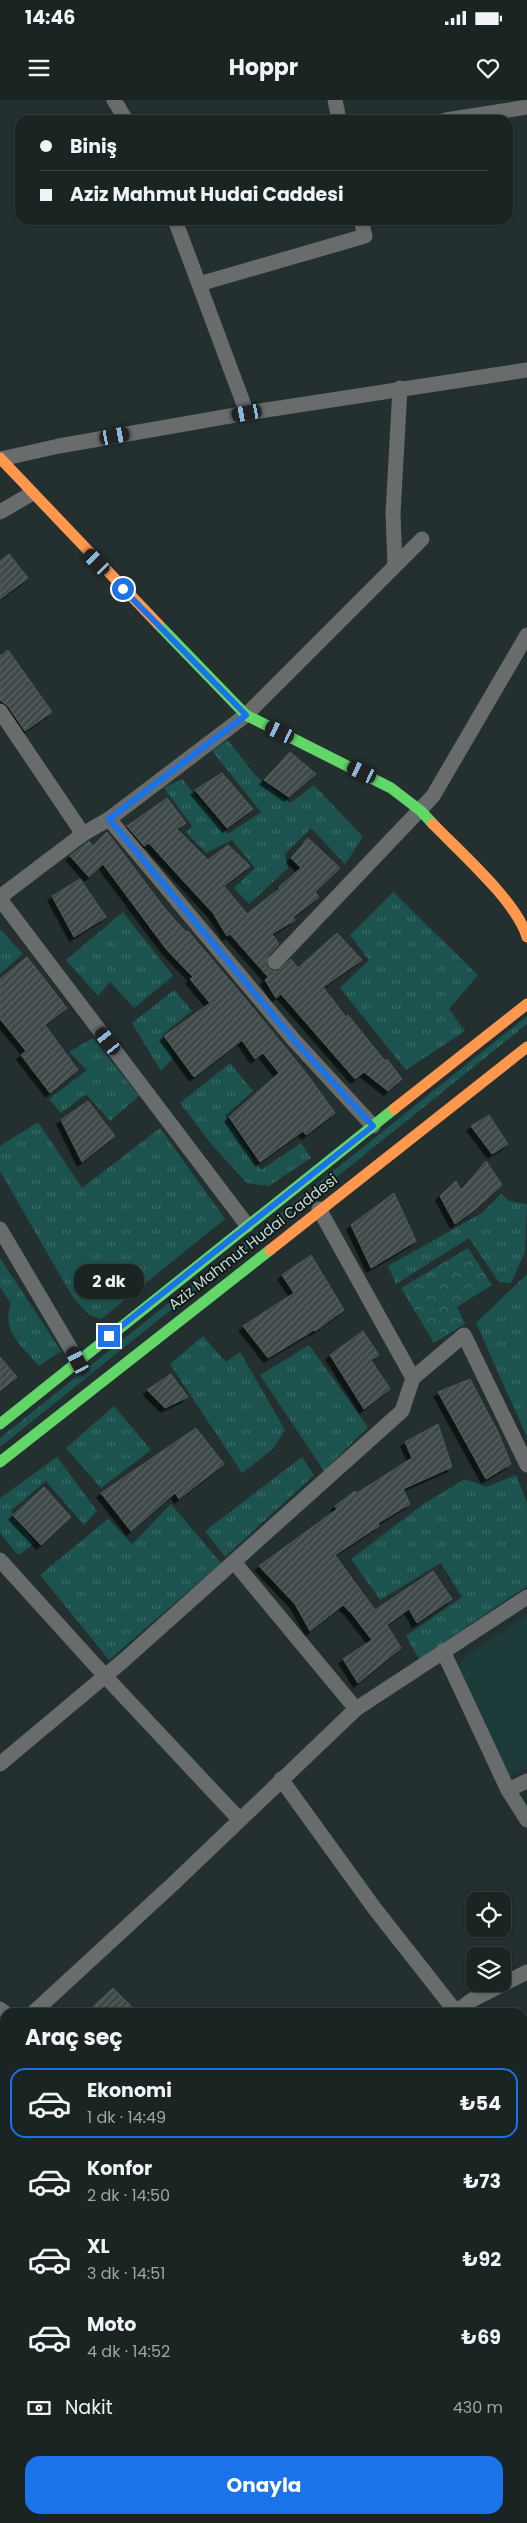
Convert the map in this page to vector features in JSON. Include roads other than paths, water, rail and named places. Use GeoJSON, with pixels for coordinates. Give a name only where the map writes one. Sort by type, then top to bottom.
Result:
{"type":"FeatureCollection","features":[{"type":"Feature","properties":{"kind":"main road"},"geometry":{"type":"LineString","coordinates":[[0,459],[31,494],[246,715],[391,788],[421,811],[509,904],[526,925]]}},
{"type":"Feature","properties":{"kind":"main road","name":"Aziz Mahmut Hudai Caddesi"},"geometry":{"type":"LineString","coordinates":[[0,1424],[247,1225],[527,1004]]}},
{"type":"Feature","properties":{"kind":"main road","name":"Aziz Mahmut Hudai Caddesi"},"geometry":{"type":"LineString","coordinates":[[0,1462],[527,1047]]}},
{"type":"Feature","properties":{"kind":"street"},"geometry":{"type":"LineString","coordinates":[[114,100],[123,115]]}},
{"type":"Feature","properties":{"kind":"street"},"geometry":{"type":"LineString","coordinates":[[335,100],[338,115]]}},
{"type":"Feature","properties":{"kind":"street"},"geometry":{"type":"LineString","coordinates":[[475,115],[527,106]]}},
{"type":"Feature","properties":{"kind":"street"},"geometry":{"type":"LineString","coordinates":[[177,225],[247,413]]}},
{"type":"Feature","properties":{"kind":"street"},"geometry":{"type":"LineString","coordinates":[[199,284],[365,236],[362,225]]}},
{"type":"Feature","properties":{"kind":"street"},"geometry":{"type":"LineString","coordinates":[[0,459],[59,446],[247,413],[527,370]]}},
{"type":"Feature","properties":{"kind":"street"},"geometry":{"type":"LineString","coordinates":[[395,565],[393,514],[400,388]]}},
{"type":"Feature","properties":{"kind":"street"},"geometry":{"type":"LineString","coordinates":[[0,512],[31,494]]}},
{"type":"Feature","properties":{"kind":"street"},"geometry":{"type":"LineString","coordinates":[[247,1225],[0,898],[83,834],[109,819],[246,715],[422,539]]}},
{"type":"Feature","properties":{"kind":"street"},"geometry":{"type":"LineString","coordinates":[[275,962],[404,825],[421,811],[434,796],[527,635]]}},
{"type":"Feature","properties":{"kind":"street"},"geometry":{"type":"LineString","coordinates":[[0,711],[83,834]]}},
{"type":"Feature","properties":{"kind":"street"},"geometry":{"type":"LineString","coordinates":[[109,819],[293,1039],[373,1126]]}},
{"type":"Feature","properties":{"kind":"street"},"geometry":{"type":"LineString","coordinates":[[319,1209],[413,1378]]}},
{"type":"Feature","properties":{"kind":"street"},"geometry":{"type":"LineString","coordinates":[[0,1229],[78,1361]]}},
{"type":"Feature","properties":{"kind":"street"},"geometry":{"type":"LineString","coordinates":[[0,1764],[105,1676],[402,1411],[413,1378],[464,1335],[527,1465]]}},
{"type":"Feature","properties":{"kind":"street"},"geometry":{"type":"LineString","coordinates":[[0,1560],[105,1676],[239,1819]]}},
{"type":"Feature","properties":{"kind":"street"},"geometry":{"type":"LineString","coordinates":[[234,1562],[356,1710]]}},
{"type":"Feature","properties":{"kind":"street"},"geometry":{"type":"LineString","coordinates":[[38,2008],[174,1883],[281,1779],[356,1710],[527,1597]]}},
{"type":"Feature","properties":{"kind":"street"},"geometry":{"type":"LineString","coordinates":[[443,1651],[508,1790],[527,1820]]}},
{"type":"Feature","properties":{"kind":"street"},"geometry":{"type":"LineString","coordinates":[[281,1779],[375,1909],[453,2008]]}},
{"type":"Feature","properties":{"kind":"street"},"geometry":{"type":"LineString","coordinates":[[508,1790],[527,1781]]}},
{"type":"Feature","properties":{"kind":"street"},"geometry":{"type":"LineString","coordinates":[[461,2008],[472,2000],[527,1972]]}}]}
